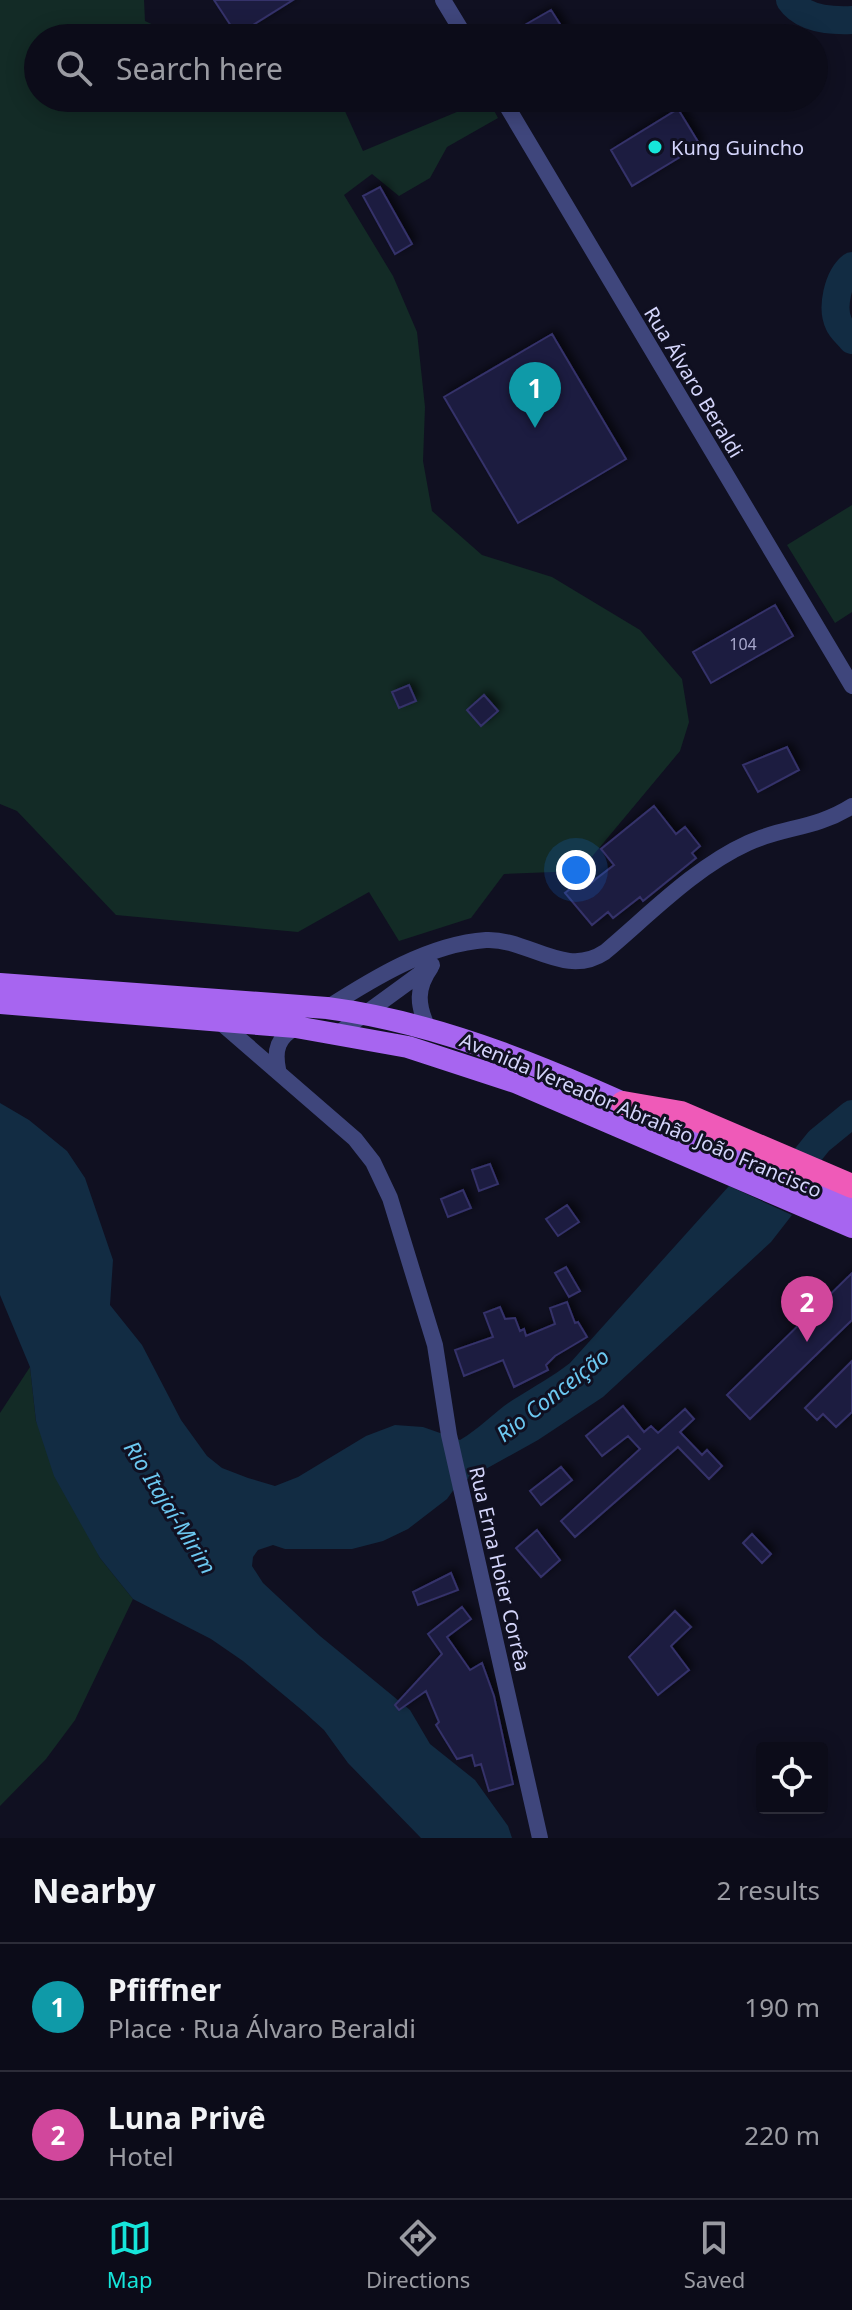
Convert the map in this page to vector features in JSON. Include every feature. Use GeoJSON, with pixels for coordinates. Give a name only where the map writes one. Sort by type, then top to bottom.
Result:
{"type":"FeatureCollection","features":[{"type":"Feature","properties":{"kind":"highway"},"geometry":{"type":"LineString","coordinates":[[623,1103],[681,1113],[718,1148],[841,1197]]}},
{"type":"Feature","properties":{"kind":"main road","name":"Avenida Vereador Abrahão João Francisco"},"geometry":{"type":"LineString","coordinates":[[0,984],[368,1013],[493,1049],[623,1103]]}},
{"type":"Feature","properties":{"kind":"main road","name":"Avenida Vereador Abrahão João Francisco"},"geometry":{"type":"LineString","coordinates":[[0,1003],[296,1027],[340,1032],[408,1047],[718,1148],[841,1197],[852,1227]]}},
{"type":"Feature","properties":{"kind":"street"},"geometry":{"type":"LineString","coordinates":[[445,0],[458,24]]}},
{"type":"Feature","properties":{"kind":"street","name":"Rua Álvaro Beraldi"},"geometry":{"type":"LineString","coordinates":[[510,112],[852,686]]}},
{"type":"Feature","properties":{"kind":"street"},"geometry":{"type":"LineString","coordinates":[[327,1008],[421,955],[458,947],[493,941],[560,959],[588,961],[605,952],[731,852],[750,841],[813,826],[852,806]]}},
{"type":"Feature","properties":{"kind":"street"},"geometry":{"type":"LineString","coordinates":[[340,1032],[458,947]]}},
{"type":"Feature","properties":{"kind":"street"},"geometry":{"type":"LineString","coordinates":[[428,1028],[420,1009],[419,995],[432,965]]}},
{"type":"Feature","properties":{"kind":"street","name":"Rua Erna Hoier Corrêa"},"geometry":{"type":"LineString","coordinates":[[216,1019],[278,1069],[355,1139],[378,1173],[432,1333],[449,1435],[540,1838]]}},
{"type":"Feature","properties":{"kind":"street"},"geometry":{"type":"LineString","coordinates":[[278,1069],[276,1049],[280,1040],[296,1027]]}},
{"type":"Feature","properties":{"kind":"green space"},"geometry":{"type":"Polygon","coordinates":[[[0,0],[144,0],[145,21],[152,24],[24,24],[24,112],[345,112],[363,151],[457,112],[495,112],[498,118],[447,147],[430,178],[399,196],[372,174],[344,195],[393,276],[417,332],[425,407],[423,461],[432,511],[482,555],[552,577],[640,630],[682,679],[689,722],[680,751],[580,871],[504,874],[471,918],[399,941],[369,892],[298,932],[116,915],[17,811],[0,804],[0,0]]]}},
{"type":"Feature","properties":{"kind":"green space"},"geometry":{"type":"Polygon","coordinates":[[[852,505],[852,612],[835,623],[787,545],[852,505]]]}},
{"type":"Feature","properties":{"kind":"green space"},"geometry":{"type":"Polygon","coordinates":[[[30,1367],[36,1421],[100,1558],[133,1599],[75,1720],[46,1759],[0,1806],[0,1413],[30,1367]]]}},
{"type":"Feature","properties":{"kind":"water","name":"Rio Itajaí-Mirim"},"geometry":{"type":"Polygon","coordinates":[[[0,1103],[29,1120],[67,1151],[85,1178],[113,1260],[110,1305],[142,1345],[181,1420],[207,1456],[222,1468],[275,1486],[298,1477],[366,1436],[395,1425],[423,1427],[460,1440],[468,1435],[509,1403],[570,1363],[729,1186],[792,1215],[771,1242],[603,1397],[538,1440],[457,1485],[447,1499],[408,1529],[383,1541],[352,1549],[285,1549],[273,1545],[258,1550],[253,1557],[252,1566],[263,1583],[320,1636],[410,1710],[430,1744],[475,1780],[508,1826],[512,1838],[421,1838],[348,1763],[324,1730],[303,1711],[211,1639],[133,1599],[100,1558],[54,1476],[36,1421],[30,1367],[0,1295],[0,1103]]]}},
{"type":"Feature","properties":{"kind":"building"},"geometry":{"type":"Polygon","coordinates":[[[214,0],[293,0],[255,24],[230,24],[214,0]]]}},
{"type":"Feature","properties":{"kind":"building"},"geometry":{"type":"Polygon","coordinates":[[[551,10],[560,24],[526,24],[551,10]]]}},
{"type":"Feature","properties":{"kind":"building","name":"Kung Guincho"},"geometry":{"type":"Polygon","coordinates":[[[673,112],[680,112],[700,145],[632,186],[611,150],[673,112]]]}},
{"type":"Feature","properties":{"kind":"building"},"geometry":{"type":"Polygon","coordinates":[[[380,187],[412,244],[395,254],[363,196],[380,187]]]}},
{"type":"Feature","properties":{"kind":"building"},"geometry":{"type":"Polygon","coordinates":[[[552,334],[626,459],[518,523],[444,397],[552,334]]]}},
{"type":"Feature","properties":{"kind":"building"},"geometry":{"type":"Polygon","coordinates":[[[775,605],[793,636],[711,683],[693,652],[775,605]]]}},
{"type":"Feature","properties":{"kind":"building"},"geometry":{"type":"Polygon","coordinates":[[[409,685],[416,701],[399,708],[392,692],[409,685]]]}},
{"type":"Feature","properties":{"kind":"building"},"geometry":{"type":"Polygon","coordinates":[[[484,695],[498,711],[481,726],[467,710],[484,695]]]}},
{"type":"Feature","properties":{"kind":"building"},"geometry":{"type":"Polygon","coordinates":[[[787,747],[799,770],[758,792],[743,765],[787,747]]]}},
{"type":"Feature","properties":{"kind":"building"},"geometry":{"type":"Polygon","coordinates":[[[654,806],[676,834],[685,827],[700,846],[692,853],[696,858],[643,901],[640,897],[613,918],[608,912],[592,925],[565,893],[579,882],[584,888],[614,865],[601,849],[654,806]]]}},
{"type":"Feature","properties":{"kind":"building"},"geometry":{"type":"Polygon","coordinates":[[[490,1164],[498,1184],[479,1191],[472,1170],[490,1164]]]}},
{"type":"Feature","properties":{"kind":"building"},"geometry":{"type":"Polygon","coordinates":[[[463,1190],[471,1208],[448,1217],[441,1199],[463,1190]]]}},
{"type":"Feature","properties":{"kind":"building"},"geometry":{"type":"Polygon","coordinates":[[[567,1205],[579,1222],[558,1236],[546,1219],[567,1205]]]}},
{"type":"Feature","properties":{"kind":"building"},"geometry":{"type":"Polygon","coordinates":[[[566,1267],[580,1291],[569,1297],[555,1273],[566,1267]]]}},
{"type":"Feature","properties":{"kind":"building"},"geometry":{"type":"Polygon","coordinates":[[[852,1273],[852,1320],[750,1419],[727,1395],[852,1273]]]}},
{"type":"Feature","properties":{"kind":"building"},"geometry":{"type":"Polygon","coordinates":[[[567,1302],[575,1323],[578,1322],[587,1337],[555,1356],[546,1365],[548,1370],[514,1387],[503,1360],[464,1376],[455,1350],[493,1337],[484,1313],[500,1307],[505,1319],[515,1318],[520,1331],[524,1329],[526,1336],[555,1324],[550,1308],[567,1302]]]}},
{"type":"Feature","properties":{"kind":"building"},"geometry":{"type":"Polygon","coordinates":[[[852,1361],[852,1412],[836,1427],[823,1414],[817,1420],[805,1408],[852,1361]]]}},
{"type":"Feature","properties":{"kind":"building"},"geometry":{"type":"Polygon","coordinates":[[[623,1406],[644,1432],[651,1426],[658,1433],[685,1409],[694,1419],[680,1432],[702,1455],[707,1450],[722,1466],[709,1479],[678,1447],[575,1537],[561,1521],[640,1449],[628,1436],[602,1456],[586,1436],[623,1406]]]}},
{"type":"Feature","properties":{"kind":"building"},"geometry":{"type":"Polygon","coordinates":[[[561,1467],[572,1480],[541,1505],[530,1491],[561,1467]]]}},
{"type":"Feature","properties":{"kind":"building"},"geometry":{"type":"Polygon","coordinates":[[[537,1530],[560,1560],[541,1577],[516,1548],[537,1530]]]}},
{"type":"Feature","properties":{"kind":"building"},"geometry":{"type":"Polygon","coordinates":[[[752,1534],[771,1554],[762,1563],[743,1543],[752,1534]]]}},
{"type":"Feature","properties":{"kind":"building"},"geometry":{"type":"Polygon","coordinates":[[[451,1573],[458,1590],[418,1605],[413,1592],[451,1573]]]}},
{"type":"Feature","properties":{"kind":"building"},"geometry":{"type":"Polygon","coordinates":[[[462,1607],[471,1619],[447,1637],[470,1670],[482,1663],[494,1696],[513,1784],[489,1791],[481,1764],[475,1766],[472,1755],[457,1759],[436,1725],[439,1722],[426,1691],[399,1710],[395,1705],[442,1654],[428,1634],[462,1607]]]}},
{"type":"Feature","properties":{"kind":"building"},"geometry":{"type":"Polygon","coordinates":[[[675,1611],[691,1627],[671,1646],[689,1670],[658,1695],[629,1657],[675,1611]]]}},
{"type":"Feature","properties":{"kind":"waterway","name":"Rio Conceição"},"geometry":{"type":"LineString","coordinates":[[790,0],[810,15],[852,20]]}},
{"type":"Feature","properties":{"kind":"waterway","name":"Rio Conceição"},"geometry":{"type":"LineString","coordinates":[[852,266],[843,277],[836,302],[840,326],[852,340]]}},
{"type":"Feature","properties":{"kind":"waterway","name":"Rio Conceição"},"geometry":{"type":"LineString","coordinates":[[785,1183],[819,1141],[852,1114]]}},
{"type":"Feature","properties":{"kind":"place","name":"Kung Guincho"},"geometry":{"type":"Point","coordinates":[655,147]}},
{"type":"Feature","properties":{"kind":"place","name":"Pfiffner"},"geometry":{"type":"Point","coordinates":[535,428]}},
{"type":"Feature","properties":{"kind":"place","name":"Luna Privê"},"geometry":{"type":"Point","coordinates":[807,1342]}}]}
